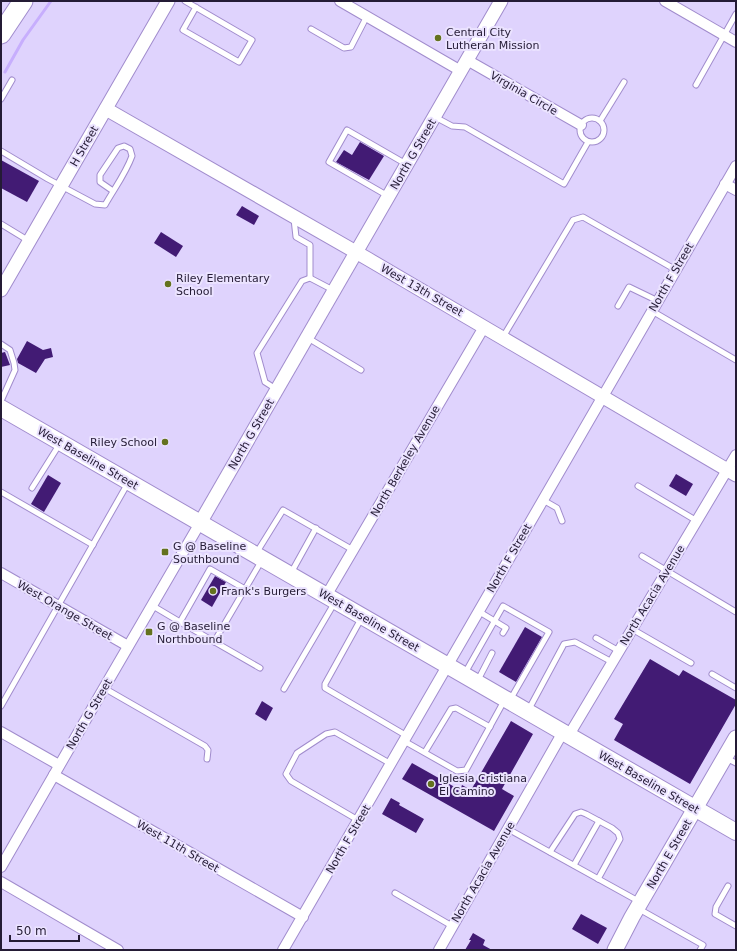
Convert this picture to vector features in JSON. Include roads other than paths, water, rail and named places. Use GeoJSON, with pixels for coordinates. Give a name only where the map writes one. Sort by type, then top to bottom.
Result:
{"type":"FeatureCollection","features":[{"type":"Feature","properties":{"kind":"highway"},"geometry":{"type":"LineString","coordinates":[[1,34],[23,1]]}},
{"type":"Feature","properties":{"kind":"main road","name":"West Baseline Street"},"geometry":{"type":"LineString","coordinates":[[3,409],[736,832]]}},
{"type":"Feature","properties":{"kind":"main road","name":"North E Street"},"geometry":{"type":"LineString","coordinates":[[615,950],[695,808],[730,760],[736,738]]}},
{"type":"Feature","properties":{"kind":"street","name":"H Street"},"geometry":{"type":"LineString","coordinates":[[1,290],[168,1]]}},
{"type":"Feature","properties":{"kind":"street","name":"North G Street"},"geometry":{"type":"LineString","coordinates":[[1,868],[59,765],[153,606],[501,1]]}},
{"type":"Feature","properties":{"kind":"street"},"geometry":{"type":"LineString","coordinates":[[664,1],[736,42]]}},
{"type":"Feature","properties":{"kind":"street","name":"Virginia Circle"},"geometry":{"type":"LineString","coordinates":[[343,2],[367,16],[580,125]]}},
{"type":"Feature","properties":{"kind":"street","name":"West 13th Street"},"geometry":{"type":"LineString","coordinates":[[106,109],[294,216],[732,472]]}},
{"type":"Feature","properties":{"kind":"street","name":"North F Street"},"geometry":{"type":"LineString","coordinates":[[283,950],[736,166]]}},
{"type":"Feature","properties":{"kind":"street"},"geometry":{"type":"LineString","coordinates":[[725,184],[736,190]]}},
{"type":"Feature","properties":{"kind":"street","name":"North Berkeley Avenue"},"geometry":{"type":"LineString","coordinates":[[331,598],[353,550],[484,327]]}},
{"type":"Feature","properties":{"kind":"street","name":"North Acacia Avenue"},"geometry":{"type":"LineString","coordinates":[[439,950],[508,829],[566,733],[619,651],[696,522],[732,472],[736,455]]}},
{"type":"Feature","properties":{"kind":"street","name":"West Orange Street"},"geometry":{"type":"LineString","coordinates":[[1,573],[128,646]]}},
{"type":"Feature","properties":{"kind":"street"},"geometry":{"type":"LineString","coordinates":[[1,732],[59,765]]}},
{"type":"Feature","properties":{"kind":"street","name":"West 11th Street"},"geometry":{"type":"LineString","coordinates":[[54,775],[303,917]]}},
{"type":"Feature","properties":{"kind":"street"},"geometry":{"type":"LineString","coordinates":[[1,882],[118,950]]}},
{"type":"Feature","properties":{"kind":"lane"},"geometry":{"type":"LineString","coordinates":[[185,1],[196,7],[252,40],[239,62],[183,30],[196,7]]}},
{"type":"Feature","properties":{"kind":"lane"},"geometry":{"type":"LineString","coordinates":[[696,85],[736,14]]}},
{"type":"Feature","properties":{"kind":"lane"},"geometry":{"type":"LineString","coordinates":[[311,29],[344,48],[351,47],[367,16]]}},
{"type":"Feature","properties":{"kind":"lane"},"geometry":{"type":"LineString","coordinates":[[1,99],[12,80]]}},
{"type":"Feature","properties":{"kind":"lane"},"geometry":{"type":"LineString","coordinates":[[600,121],[624,82]]}},
{"type":"Feature","properties":{"kind":"lane"},"geometry":{"type":"LineString","coordinates":[[434,117],[452,126],[465,126],[564,184],[588,142]]}},
{"type":"Feature","properties":{"kind":"lane"},"geometry":{"type":"LineString","coordinates":[[589,118],[595,118],[600,121],[604,126],[605,131],[603,137],[599,141],[593,143],[588,142],[580,135],[580,125],[584,121],[589,118]]}},
{"type":"Feature","properties":{"kind":"lane"},"geometry":{"type":"LineString","coordinates":[[388,196],[329,162],[347,130],[407,164]]}},
{"type":"Feature","properties":{"kind":"lane"},"geometry":{"type":"LineString","coordinates":[[1,151],[95,204],[105,205],[113,191],[132,156],[130,149],[124,146],[118,148],[100,175],[100,182],[113,191]]}},
{"type":"Feature","properties":{"kind":"lane"},"geometry":{"type":"LineString","coordinates":[[294,216],[296,237],[310,245],[310,278]]}},
{"type":"Feature","properties":{"kind":"lane"},"geometry":{"type":"LineString","coordinates":[[503,338],[573,220],[582,217],[676,270]]}},
{"type":"Feature","properties":{"kind":"lane"},"geometry":{"type":"LineString","coordinates":[[1,224],[30,241]]}},
{"type":"Feature","properties":{"kind":"lane"},"geometry":{"type":"LineString","coordinates":[[277,390],[265,382],[257,353],[302,281],[310,278],[334,291]]}},
{"type":"Feature","properties":{"kind":"lane"},"geometry":{"type":"LineString","coordinates":[[618,306],[629,287],[658,301]]}},
{"type":"Feature","properties":{"kind":"lane"},"geometry":{"type":"LineString","coordinates":[[652,311],[736,360]]}},
{"type":"Feature","properties":{"kind":"lane"},"geometry":{"type":"LineString","coordinates":[[307,338],[361,370]]}},
{"type":"Feature","properties":{"kind":"lane"},"geometry":{"type":"LineString","coordinates":[[1,344],[10,350],[15,370],[3,409]]}},
{"type":"Feature","properties":{"kind":"lane"},"geometry":{"type":"LineString","coordinates":[[32,488],[60,442]]}},
{"type":"Feature","properties":{"kind":"lane"},"geometry":{"type":"LineString","coordinates":[[1,706],[129,482]]}},
{"type":"Feature","properties":{"kind":"lane"},"geometry":{"type":"LineString","coordinates":[[638,486],[696,522]]}},
{"type":"Feature","properties":{"kind":"lane"},"geometry":{"type":"LineString","coordinates":[[1,492],[93,545]]}},
{"type":"Feature","properties":{"kind":"lane"},"geometry":{"type":"LineString","coordinates":[[543,500],[557,508],[562,521]]}},
{"type":"Feature","properties":{"kind":"lane"},"geometry":{"type":"LineString","coordinates":[[214,642],[245,589],[282,511],[285,510],[353,550]]}},
{"type":"Feature","properties":{"kind":"lane"},"geometry":{"type":"LineString","coordinates":[[291,574],[316,528]]}},
{"type":"Feature","properties":{"kind":"lane"},"geometry":{"type":"LineString","coordinates":[[642,556],[736,612]]}},
{"type":"Feature","properties":{"kind":"lane"},"geometry":{"type":"LineString","coordinates":[[180,622],[210,569],[245,589]]}},
{"type":"Feature","properties":{"kind":"lane"},"geometry":{"type":"LineString","coordinates":[[284,689],[331,598]]}},
{"type":"Feature","properties":{"kind":"lane"},"geometry":{"type":"LineString","coordinates":[[153,606],[260,668]]}},
{"type":"Feature","properties":{"kind":"lane"},"geometry":{"type":"LineString","coordinates":[[362,616],[325,684],[325,688],[456,771],[466,770],[490,727],[508,700],[548,632],[503,606],[494,621],[470,679]]}},
{"type":"Feature","properties":{"kind":"lane"},"geometry":{"type":"LineString","coordinates":[[478,612],[506,628],[503,633]]}},
{"type":"Feature","properties":{"kind":"lane"},"geometry":{"type":"LineString","coordinates":[[632,629],[691,663]]}},
{"type":"Feature","properties":{"kind":"lane"},"geometry":{"type":"LineString","coordinates":[[596,638],[619,651]]}},
{"type":"Feature","properties":{"kind":"lane"},"geometry":{"type":"LineString","coordinates":[[527,711],[564,644],[574,642],[612,662]]}},
{"type":"Feature","properties":{"kind":"lane"},"geometry":{"type":"LineString","coordinates":[[470,679],[492,652]]}},
{"type":"Feature","properties":{"kind":"lane"},"geometry":{"type":"LineString","coordinates":[[712,674],[736,688]]}},
{"type":"Feature","properties":{"kind":"lane"},"geometry":{"type":"LineString","coordinates":[[104,688],[205,746],[208,750],[207,760]]}},
{"type":"Feature","properties":{"kind":"lane"},"geometry":{"type":"LineString","coordinates":[[425,752],[451,709],[456,708],[490,727]]}},
{"type":"Feature","properties":{"kind":"lane"},"geometry":{"type":"LineString","coordinates":[[358,820],[290,781],[286,774],[297,753],[326,734],[335,732],[391,764]]}},
{"type":"Feature","properties":{"kind":"lane"},"geometry":{"type":"LineString","coordinates":[[550,852],[575,814],[580,812],[599,821],[618,833],[620,839],[598,879]]}},
{"type":"Feature","properties":{"kind":"lane"},"geometry":{"type":"LineString","coordinates":[[574,866],[599,821]]}},
{"type":"Feature","properties":{"kind":"lane"},"geometry":{"type":"LineString","coordinates":[[508,829],[598,879],[703,945],[700,950]]}},
{"type":"Feature","properties":{"kind":"lane"},"geometry":{"type":"LineString","coordinates":[[728,886],[716,907],[715,914],[736,926]]}},
{"type":"Feature","properties":{"kind":"lane"},"geometry":{"type":"LineString","coordinates":[[395,893],[452,926]]}},
{"type":"Feature","properties":{"kind":"waterway"},"geometry":{"type":"LineString","coordinates":[[5,72],[23,40],[51,1]]}},
{"type":"Feature","properties":{"kind":"place","name":"Central City Lutheran Mission"},"geometry":{"type":"Point","coordinates":[438,38]}},
{"type":"Feature","properties":{"kind":"place","name":"Riley Elementary School"},"geometry":{"type":"Point","coordinates":[168,284]}},
{"type":"Feature","properties":{"kind":"place","name":"Riley School"},"geometry":{"type":"Point","coordinates":[165,442]}},
{"type":"Feature","properties":{"kind":"place","name":"G @ Baseline Southbound"},"geometry":{"type":"Point","coordinates":[165,552]}},
{"type":"Feature","properties":{"kind":"place","name":"Frank's Burgers"},"geometry":{"type":"Point","coordinates":[213,591]}},
{"type":"Feature","properties":{"kind":"place","name":"G @ Baseline Northbound"},"geometry":{"type":"Point","coordinates":[149,632]}},
{"type":"Feature","properties":{"kind":"place","name":"Iglesia Cristiana El Camino"},"geometry":{"type":"Point","coordinates":[431,784]}}]}
